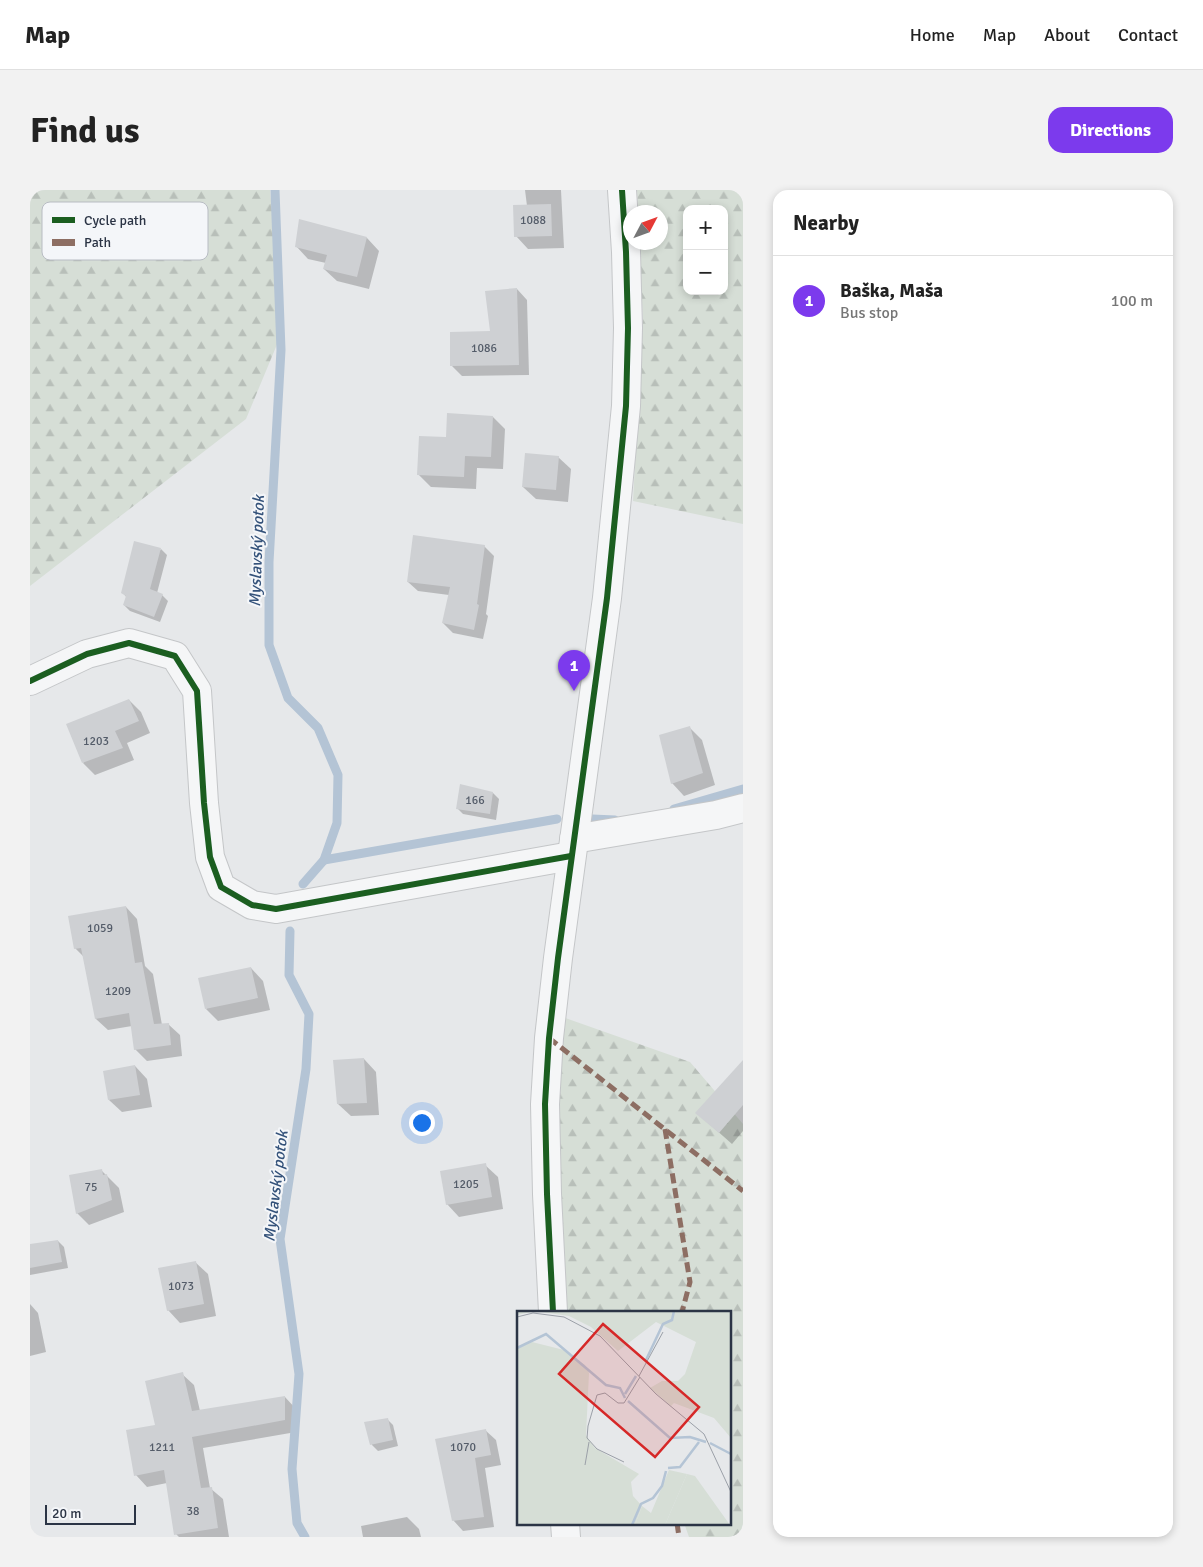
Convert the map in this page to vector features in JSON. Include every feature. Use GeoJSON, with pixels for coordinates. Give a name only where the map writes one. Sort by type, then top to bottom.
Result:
{"type":"FeatureCollection","features":[{"type":"Feature","properties":{"kind":"street"},"geometry":{"type":"LineString","coordinates":[[553,1311],[546,1194],[545,1104],[549,1038],[607,598],[626,406],[628,300],[622,190]]}},
{"type":"Feature","properties":{"kind":"street"},"geometry":{"type":"LineString","coordinates":[[30,681],[87,654],[129,643],[175,656],[196,690],[210,857],[221,887],[252,905],[276,908],[573,848],[743,808]]}},
{"type":"Feature","properties":{"kind":"street"},"geometry":{"type":"LineString","coordinates":[[565,1524],[566,1537]]}},
{"type":"Feature","properties":{"kind":"green space"},"geometry":{"type":"Polygon","coordinates":[[[30,190],[270,190],[283,330],[246,419],[30,586],[30,190]]]}},
{"type":"Feature","properties":{"kind":"green space"},"geometry":{"type":"Polygon","coordinates":[[[637,190],[743,190],[743,524],[633,501],[643,318],[639,250],[668,250],[668,205],[638,205],[637,190]]]}},
{"type":"Feature","properties":{"kind":"green space"},"geometry":{"type":"Polygon","coordinates":[[[554,1014],[690,1062],[743,1124],[743,1537],[689,1537],[684,1524],[730,1524],[730,1311],[557,1311],[554,1014]]]}},
{"type":"Feature","properties":{"kind":"building"},"geometry":{"type":"Polygon","coordinates":[[[551,204],[552,236],[514,237],[513,205],[551,204]]]}},
{"type":"Feature","properties":{"kind":"building"},"geometry":{"type":"Polygon","coordinates":[[[299,219],[367,237],[357,277],[323,269],[327,255],[295,247],[299,219]]]}},
{"type":"Feature","properties":{"kind":"building"},"geometry":{"type":"Polygon","coordinates":[[[517,288],[519,365],[450,366],[450,332],[490,331],[485,291],[517,288]]]}},
{"type":"Feature","properties":{"kind":"building"},"geometry":{"type":"Polygon","coordinates":[[[447,413],[493,416],[491,457],[465,456],[464,477],[417,475],[419,436],[446,437],[447,413]]]}},
{"type":"Feature","properties":{"kind":"building"},"geometry":{"type":"Polygon","coordinates":[[[525,453],[559,456],[556,490],[522,487],[525,453]]]}},
{"type":"Feature","properties":{"kind":"building"},"geometry":{"type":"Polygon","coordinates":[[[413,535],[485,545],[477,604],[479,605],[474,630],[442,623],[450,587],[407,582],[413,535]]]}},
{"type":"Feature","properties":{"kind":"building"},"geometry":{"type":"Polygon","coordinates":[[[134,541],[161,548],[150,589],[163,594],[154,617],[123,605],[126,596],[121,593],[134,541]]]}},
{"type":"Feature","properties":{"kind":"building"},"geometry":{"type":"Polygon","coordinates":[[[129,699],[139,721],[115,731],[123,748],[82,763],[66,724],[129,699]]]}},
{"type":"Feature","properties":{"kind":"building"},"geometry":{"type":"Polygon","coordinates":[[[690,726],[703,773],[671,784],[659,735],[690,726]]]}},
{"type":"Feature","properties":{"kind":"building"},"geometry":{"type":"Polygon","coordinates":[[[460,784],[493,792],[490,814],[456,809],[460,784]]]}},
{"type":"Feature","properties":{"kind":"building"},"geometry":{"type":"Polygon","coordinates":[[[126,906],[135,963],[142,962],[154,1024],[169,1023],[171,1045],[134,1050],[129,1013],[95,1019],[81,948],[74,949],[68,916],[126,906]]]}},
{"type":"Feature","properties":{"kind":"building"},"geometry":{"type":"Polygon","coordinates":[[[251,967],[258,998],[205,1009],[198,978],[251,967]]]}},
{"type":"Feature","properties":{"kind":"building"},"geometry":{"type":"Polygon","coordinates":[[[364,1058],[367,1103],[337,1104],[333,1060],[364,1058]]]}},
{"type":"Feature","properties":{"kind":"building"},"geometry":{"type":"Polygon","coordinates":[[[743,1060],[743,1105],[719,1133],[695,1113],[743,1060]]]}},
{"type":"Feature","properties":{"kind":"building"},"geometry":{"type":"Polygon","coordinates":[[[135,1065],[140,1095],[108,1100],[103,1071],[135,1065]]]}},
{"type":"Feature","properties":{"kind":"building"},"geometry":{"type":"Polygon","coordinates":[[[486,1163],[492,1197],[446,1205],[440,1171],[486,1163]]]}},
{"type":"Feature","properties":{"kind":"building"},"geometry":{"type":"Polygon","coordinates":[[[102,1169],[103,1175],[107,1174],[112,1200],[76,1214],[69,1175],[102,1169]]]}},
{"type":"Feature","properties":{"kind":"building"},"geometry":{"type":"Polygon","coordinates":[[[58,1240],[62,1262],[30,1268],[30,1244],[58,1240]]]}},
{"type":"Feature","properties":{"kind":"building"},"geometry":{"type":"Polygon","coordinates":[[[196,1261],[204,1304],[167,1311],[158,1268],[196,1261]]]}},
{"type":"Feature","properties":{"kind":"building"},"geometry":{"type":"Polygon","coordinates":[[[183,1372],[192,1411],[285,1396],[285,1420],[192,1437],[201,1488],[212,1487],[218,1528],[174,1535],[164,1470],[134,1476],[126,1430],[155,1425],[145,1381],[183,1372]]]}},
{"type":"Feature","properties":{"kind":"building"},"geometry":{"type":"Polygon","coordinates":[[[388,1418],[393,1440],[370,1445],[364,1422],[388,1418]]]}},
{"type":"Feature","properties":{"kind":"building"},"geometry":{"type":"Polygon","coordinates":[[[486,1429],[491,1455],[475,1458],[484,1517],[452,1521],[435,1439],[486,1429]]]}},
{"type":"Feature","properties":{"kind":"waterway","name":"Myslavský potok"},"geometry":{"type":"LineString","coordinates":[[275,190],[281,350],[269,562],[269,645],[288,698],[318,728],[338,775],[337,823],[324,860],[303,884]]}},
{"type":"Feature","properties":{"kind":"waterway"},"geometry":{"type":"LineString","coordinates":[[674,809],[743,789]]}},
{"type":"Feature","properties":{"kind":"waterway"},"geometry":{"type":"LineString","coordinates":[[324,860],[557,819]]}},
{"type":"Feature","properties":{"kind":"waterway"},"geometry":{"type":"LineString","coordinates":[[592,819],[615,820]]}},
{"type":"Feature","properties":{"kind":"waterway","name":"Myslavský potok"},"geometry":{"type":"LineString","coordinates":[[290,931],[289,975],[309,1014],[306,1069],[280,1239],[299,1374],[292,1469],[297,1523],[305,1537]]}},
{"type":"Feature","properties":{"kind":"marked path"},"geometry":{"type":"LineString","coordinates":[[549,1038],[743,1191]]}},
{"type":"Feature","properties":{"kind":"marked path"},"geometry":{"type":"LineString","coordinates":[[665,1129],[690,1282],[682,1311]]}},
{"type":"Feature","properties":{"kind":"marked path"},"geometry":{"type":"LineString","coordinates":[[677,1524],[679,1537]]}},
{"type":"Feature","properties":{"kind":"cycle path"},"geometry":{"type":"LineString","coordinates":[[553,1311],[545,1104],[549,1038],[558,958],[607,598],[626,406],[628,328],[622,190]]}},
{"type":"Feature","properties":{"kind":"cycle path"},"geometry":{"type":"LineString","coordinates":[[30,681],[87,654],[129,643],[175,656],[197,691],[204,803],[210,857],[221,887],[252,905],[276,909],[571,856]]}},
{"type":"Feature","properties":{"kind":"place","name":"Baška, Maša"},"geometry":{"type":"Point","coordinates":[574,691]}}]}
